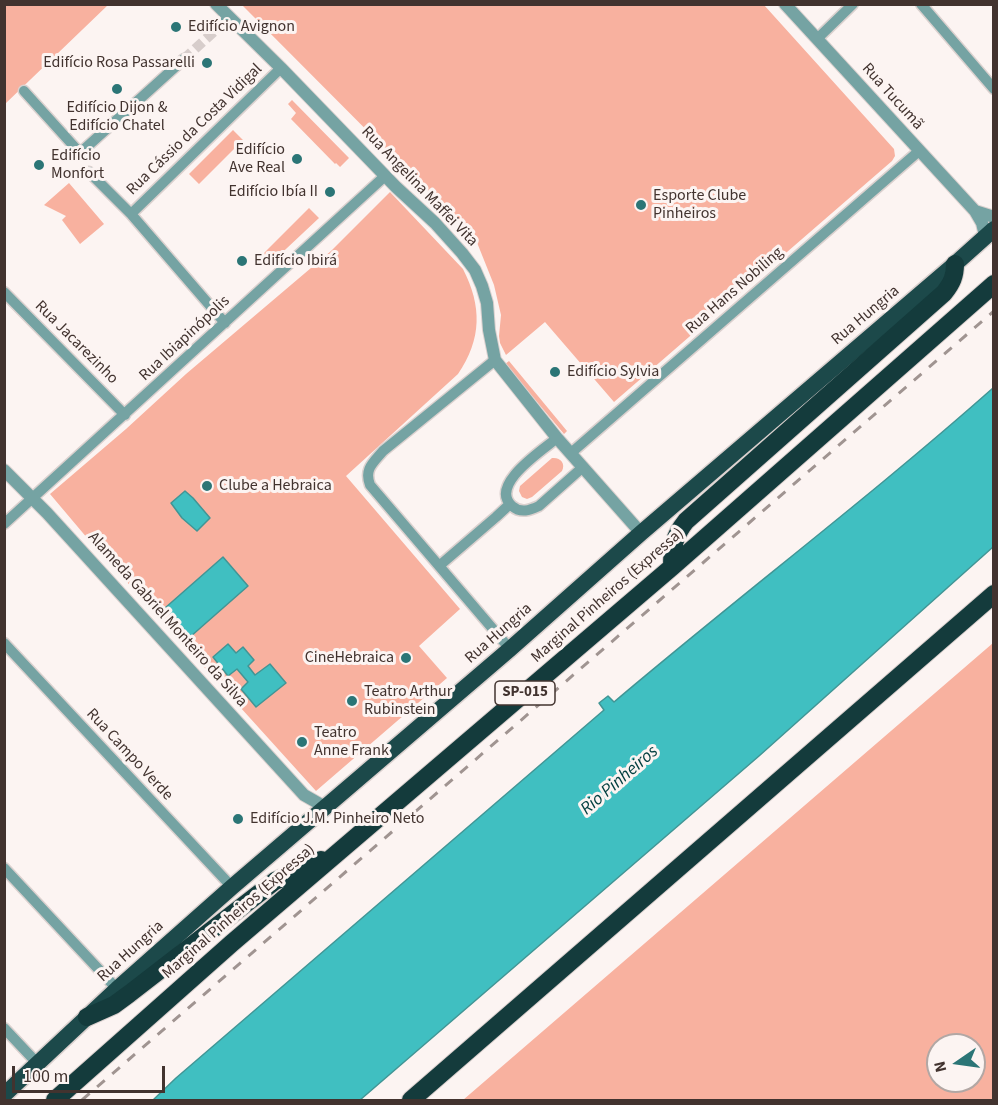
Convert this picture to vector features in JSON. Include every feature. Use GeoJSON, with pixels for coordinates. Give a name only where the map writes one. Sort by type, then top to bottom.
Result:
{"type":"FeatureCollection","features":[{"type":"Feature","properties":{"kind":"highway","name":"Rua Hungria"},"geometry":{"type":"LineString","coordinates":[[4,1095],[117,989],[232,887],[956,264],[989,232]]}},
{"type":"Feature","properties":{"kind":"highway"},"geometry":{"type":"LineString","coordinates":[[672,567],[675,541],[686,521],[944,292],[952,283],[956,264]]}},
{"type":"Feature","properties":{"kind":"highway","name":"Marginal Pinheiros (Expressa)"},"geometry":{"type":"LineString","coordinates":[[55,1101],[232,943],[672,567],[993,284]]}},
{"type":"Feature","properties":{"kind":"highway"},"geometry":{"type":"LineString","coordinates":[[411,1101],[993,594]]}},
{"type":"Feature","properties":{"kind":"highway"},"geometry":{"type":"LineString","coordinates":[[87,1017],[114,1005],[275,881],[336,853]]}},
{"type":"Feature","properties":{"kind":"street","name":"Rua Angelina Maffei Vita"},"geometry":{"type":"LineString","coordinates":[[216,4],[225,22],[281,68],[462,253],[475,270],[482,286],[487,303],[495,360],[557,438],[641,533]]}},
{"type":"Feature","properties":{"kind":"street","name":"Rua Tucumã"},"geometry":{"type":"LineString","coordinates":[[784,4],[975,210],[989,232]]}},
{"type":"Feature","properties":{"kind":"street"},"geometry":{"type":"LineString","coordinates":[[816,39],[853,4]]}},
{"type":"Feature","properties":{"kind":"street"},"geometry":{"type":"LineString","coordinates":[[921,4],[993,89]]}},
{"type":"Feature","properties":{"kind":"street"},"geometry":{"type":"LineString","coordinates":[[24,91],[80,153],[184,58]]}},
{"type":"Feature","properties":{"kind":"street","name":"Rua Cássio da Costa Vidigal"},"geometry":{"type":"LineString","coordinates":[[131,214],[281,68]]}},
{"type":"Feature","properties":{"kind":"street","name":"Rua Hans Nobiling"},"geometry":{"type":"LineString","coordinates":[[571,453],[919,151]]}},
{"type":"Feature","properties":{"kind":"street"},"geometry":{"type":"LineString","coordinates":[[89,172],[131,214],[225,322]]}},
{"type":"Feature","properties":{"kind":"street","name":"Rua Ibiapinópolis"},"geometry":{"type":"LineString","coordinates":[[4,524],[385,176]]}},
{"type":"Feature","properties":{"kind":"street","name":"Rua Tucumã"},"geometry":{"type":"LineString","coordinates":[[975,210],[993,217]]}},
{"type":"Feature","properties":{"kind":"street","name":"Rua Jacarezinho"},"geometry":{"type":"LineString","coordinates":[[4,292],[125,415]]}},
{"type":"Feature","properties":{"kind":"street"},"geometry":{"type":"LineString","coordinates":[[495,360],[383,451],[372,464],[367,477],[370,485],[510,649]]}},
{"type":"Feature","properties":{"kind":"street"},"geometry":{"type":"LineString","coordinates":[[557,438],[508,482],[506,494],[510,504],[524,511],[539,506],[584,467]]}},
{"type":"Feature","properties":{"kind":"street","name":"Alameda Gabriel Monteiro da Silva"},"geometry":{"type":"LineString","coordinates":[[4,470],[33,498],[304,795],[325,807]]}},
{"type":"Feature","properties":{"kind":"street"},"geometry":{"type":"LineString","coordinates":[[439,567],[510,504]]}},
{"type":"Feature","properties":{"kind":"street","name":"Rua Campo Verde"},"geometry":{"type":"LineString","coordinates":[[4,644],[232,887]]}},
{"type":"Feature","properties":{"kind":"street"},"geometry":{"type":"LineString","coordinates":[[304,795],[309,820]]}},
{"type":"Feature","properties":{"kind":"street"},"geometry":{"type":"LineString","coordinates":[[4,868],[117,989]]}},
{"type":"Feature","properties":{"kind":"street"},"geometry":{"type":"LineString","coordinates":[[4,1028],[37,1063]]}},
{"type":"Feature","properties":{"kind":"shaded area"},"geometry":{"type":"Polygon","coordinates":[[[5,5],[108,5],[5,104],[5,5]]]}},
{"type":"Feature","properties":{"kind":"shaded area","name":"Esporte Clube Pinheiros"},"geometry":{"type":"Polygon","coordinates":[[[242,5],[764,5],[894,149],[895,156],[614,402],[545,322],[506,355],[500,343],[501,315],[494,285],[476,240],[242,5]]]}},
{"type":"Feature","properties":{"kind":"shaded area"},"geometry":{"type":"Polygon","coordinates":[[[292,100],[349,158],[340,167],[291,119],[296,113],[288,104],[292,100]]]}},
{"type":"Feature","properties":{"kind":"shaded area"},"geometry":{"type":"Polygon","coordinates":[[[233,130],[243,140],[199,184],[189,174],[233,130]]]}},
{"type":"Feature","properties":{"kind":"shaded area"},"geometry":{"type":"Polygon","coordinates":[[[69,183],[104,224],[80,244],[62,220],[66,216],[44,205],[69,183]]]}},
{"type":"Feature","properties":{"kind":"shaded area","name":"Clube a Hebraica"},"geometry":{"type":"Polygon","coordinates":[[[390,192],[463,269],[474,296],[477,322],[475,335],[472,348],[458,374],[346,476],[460,609],[419,646],[447,678],[316,791],[50,494],[186,374],[331,251],[390,192]]]}},
{"type":"Feature","properties":{"kind":"shaded area"},"geometry":{"type":"Polygon","coordinates":[[[309,208],[319,218],[270,264],[262,255],[309,208]]]}},
{"type":"Feature","properties":{"kind":"shaded area"},"geometry":{"type":"Polygon","coordinates":[[[509,361],[567,431],[564,434],[505,364],[509,361]]]}},
{"type":"Feature","properties":{"kind":"shaded area"},"geometry":{"type":"Polygon","coordinates":[[[552,458],[562,461],[562,471],[532,497],[527,499],[522,497],[519,491],[520,486],[552,458]]]}},
{"type":"Feature","properties":{"kind":"shaded area"},"geometry":{"type":"Polygon","coordinates":[[[993,643],[993,1100],[463,1100],[993,643]]]}},
{"type":"Feature","properties":{"kind":"water","name":"Rio Pinheiros"},"geometry":{"type":"Polygon","coordinates":[[[993,388],[993,547],[759,756],[360,1100],[153,1100],[604,710],[599,703],[608,696],[614,702],[993,388]]]}},
{"type":"Feature","properties":{"kind":"water"},"geometry":{"type":"Polygon","coordinates":[[[185,491],[210,518],[197,531],[182,518],[171,503],[185,491]]]}},
{"type":"Feature","properties":{"kind":"water"},"geometry":{"type":"Polygon","coordinates":[[[223,557],[248,586],[190,637],[165,608],[223,557]]]}},
{"type":"Feature","properties":{"kind":"water"},"geometry":{"type":"Polygon","coordinates":[[[228,644],[236,653],[243,647],[254,660],[248,666],[255,675],[270,664],[286,683],[256,707],[241,689],[248,682],[237,669],[228,676],[213,657],[228,644]]]}},
{"type":"Feature","properties":{"kind":"tunnel"},"geometry":{"type":"LineString","coordinates":[[184,59],[220,26]]}},
{"type":"Feature","properties":{"kind":"railway"},"geometry":{"type":"LineString","coordinates":[[82,1100],[994,311]]}},
{"type":"Feature","properties":{"kind":"place","name":"Edifício Avignon"},"geometry":{"type":"Point","coordinates":[176,27]}},
{"type":"Feature","properties":{"kind":"place","name":"Edifício Rosa Passarelli"},"geometry":{"type":"Point","coordinates":[207,63]}},
{"type":"Feature","properties":{"kind":"place","name":"Edifício Dijon & Edifício Chatel"},"geometry":{"type":"Point","coordinates":[117,89]}},
{"type":"Feature","properties":{"kind":"place","name":"Edifício Ave Real"},"geometry":{"type":"Point","coordinates":[297,159]}},
{"type":"Feature","properties":{"kind":"place","name":"Edifício Monfort"},"geometry":{"type":"Point","coordinates":[39,165]}},
{"type":"Feature","properties":{"kind":"place","name":"Edifício Ibía II"},"geometry":{"type":"Point","coordinates":[330,192]}},
{"type":"Feature","properties":{"kind":"place","name":"Esporte Clube Pinheiros"},"geometry":{"type":"Point","coordinates":[641,205]}},
{"type":"Feature","properties":{"kind":"place","name":"Edifício Ibirá"},"geometry":{"type":"Point","coordinates":[242,261]}},
{"type":"Feature","properties":{"kind":"place","name":"Edifício Sylvia"},"geometry":{"type":"Point","coordinates":[555,372]}},
{"type":"Feature","properties":{"kind":"place","name":"Clube a Hebraica"},"geometry":{"type":"Point","coordinates":[207,486]}},
{"type":"Feature","properties":{"kind":"place","name":"CineHebraica"},"geometry":{"type":"Point","coordinates":[406,658]}},
{"type":"Feature","properties":{"kind":"place","name":"Teatro Arthur Rubinstein"},"geometry":{"type":"Point","coordinates":[352,701]}},
{"type":"Feature","properties":{"kind":"place","name":"Teatro Anne Frank"},"geometry":{"type":"Point","coordinates":[302,742]}},
{"type":"Feature","properties":{"kind":"place","name":"Edifício J.M. Pinheiro Neto"},"geometry":{"type":"Point","coordinates":[238,819]}}]}
